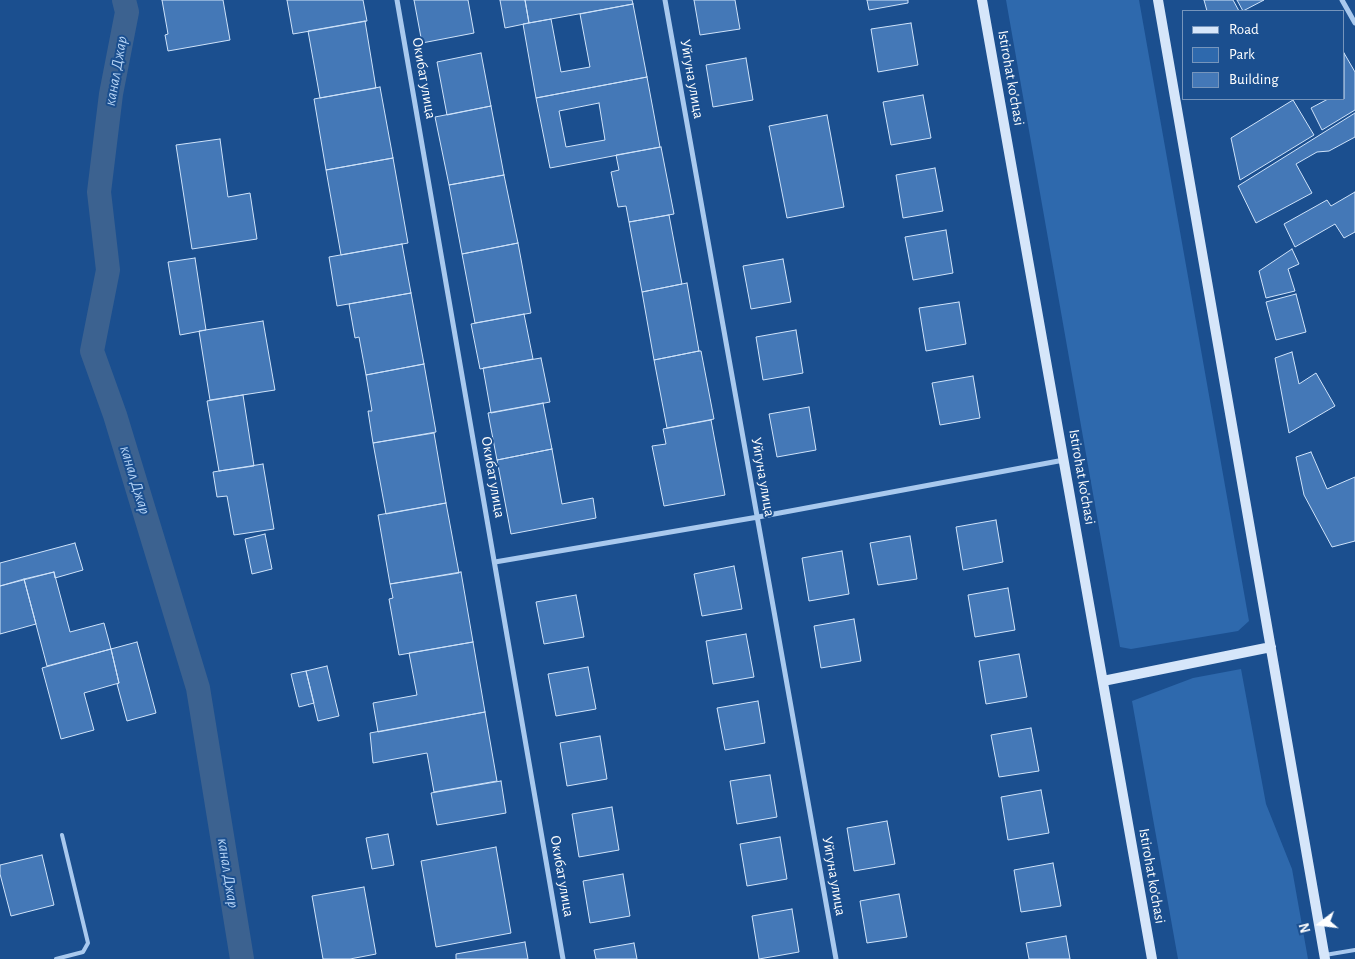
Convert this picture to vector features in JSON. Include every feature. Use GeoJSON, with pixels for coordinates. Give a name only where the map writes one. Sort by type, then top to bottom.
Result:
{"type":"FeatureCollection","features":[{"type":"Feature","properties":{"kind":"main road","name":"Istirohat ko'chasi"},"geometry":{"type":"LineString","coordinates":[[982,0],[1152,959]]}},
{"type":"Feature","properties":{"kind":"main road"},"geometry":{"type":"LineString","coordinates":[[1158,0],[1325,957]]}},
{"type":"Feature","properties":{"kind":"main road"},"geometry":{"type":"LineString","coordinates":[[1103,681],[1271,647]]}},
{"type":"Feature","properties":{"kind":"street","name":"Окибат улица"},"geometry":{"type":"LineString","coordinates":[[397,0],[563,959]]}},
{"type":"Feature","properties":{"kind":"street","name":"Уйгуна улица"},"geometry":{"type":"LineString","coordinates":[[666,0],[836,959]]}},
{"type":"Feature","properties":{"kind":"street"},"geometry":{"type":"LineString","coordinates":[[1342,0],[1355,23]]}},
{"type":"Feature","properties":{"kind":"street"},"geometry":{"type":"LineString","coordinates":[[495,562],[758,517],[1064,460]]}},
{"type":"Feature","properties":{"kind":"lane"},"geometry":{"type":"LineString","coordinates":[[56,959],[83,952],[88,943],[62,835]]}},
{"type":"Feature","properties":{"kind":"lane"},"geometry":{"type":"LineString","coordinates":[[1325,957],[1355,950]]}},
{"type":"Feature","properties":{"kind":"green space"},"geometry":{"type":"Polygon","coordinates":[[[1006,0],[1139,0],[1249,621],[1238,631],[1131,649],[1120,647],[1006,0]]]}},
{"type":"Feature","properties":{"kind":"green space"},"geometry":{"type":"Polygon","coordinates":[[[1241,669],[1266,804],[1292,869],[1308,959],[1178,959],[1132,701],[1193,678],[1241,669]]]}},
{"type":"Feature","properties":{"kind":"building"},"geometry":{"type":"Polygon","coordinates":[[[162,0],[223,0],[230,40],[168,51],[165,35],[168,34],[162,0]]]}},
{"type":"Feature","properties":{"kind":"building"},"geometry":{"type":"Polygon","coordinates":[[[287,0],[363,0],[367,21],[293,34],[287,0]]]}},
{"type":"Feature","properties":{"kind":"building"},"geometry":{"type":"Polygon","coordinates":[[[414,0],[468,0],[474,33],[422,43],[414,0]]]}},
{"type":"Feature","properties":{"kind":"building"},"geometry":{"type":"Polygon","coordinates":[[[500,0],[525,0],[529,23],[505,28],[500,0]]]}},
{"type":"Feature","properties":{"kind":"building"},"geometry":{"type":"Polygon","coordinates":[[[525,0],[632,0],[633,4],[529,23],[525,0]]]}},
{"type":"Feature","properties":{"kind":"building"},"geometry":{"type":"Polygon","coordinates":[[[694,0],[735,0],[740,29],[700,35],[694,0]]]}},
{"type":"Feature","properties":{"kind":"building"},"geometry":{"type":"Polygon","coordinates":[[[867,0],[908,0],[908,3],[869,10],[867,0]]]}},
{"type":"Feature","properties":{"kind":"building"},"geometry":{"type":"Polygon","coordinates":[[[1204,0],[1233,0],[1238,10],[1207,10],[1204,0]]]}},
{"type":"Feature","properties":{"kind":"building"},"geometry":{"type":"Polygon","coordinates":[[[1237,0],[1264,0],[1245,10],[1242,10],[1237,0]]]}},
{"type":"Feature","properties":{"kind":"building"},"geometry":{"type":"Polygon","coordinates":[[[633,4],[647,77],[536,98],[523,24],[551,19],[561,72],[590,67],[580,14],[633,4]]]}},
{"type":"Feature","properties":{"kind":"building"},"geometry":{"type":"Polygon","coordinates":[[[365,21],[376,88],[320,98],[308,31],[365,21]]]}},
{"type":"Feature","properties":{"kind":"building"},"geometry":{"type":"Polygon","coordinates":[[[911,23],[918,65],[878,72],[871,29],[911,23]]]}},
{"type":"Feature","properties":{"kind":"building"},"geometry":{"type":"Polygon","coordinates":[[[481,53],[491,106],[447,115],[437,62],[481,53]]]}},
{"type":"Feature","properties":{"kind":"building"},"geometry":{"type":"Polygon","coordinates":[[[1345,55],[1355,72],[1355,110],[1322,130],[1311,108],[1326,100],[1345,100],[1345,55]]]}},
{"type":"Feature","properties":{"kind":"building"},"geometry":{"type":"Polygon","coordinates":[[[746,58],[753,100],[713,107],[706,65],[746,58]]]}},
{"type":"Feature","properties":{"kind":"building"},"geometry":{"type":"Polygon","coordinates":[[[647,77],[660,147],[550,168],[536,98],[647,77]],[[599,103],[559,111],[566,147],[605,140],[599,103]]]}},
{"type":"Feature","properties":{"kind":"building"},"geometry":{"type":"Polygon","coordinates":[[[380,87],[393,158],[326,170],[314,99],[380,87]]]}},
{"type":"Feature","properties":{"kind":"building"},"geometry":{"type":"Polygon","coordinates":[[[923,95],[931,138],[891,145],[883,102],[923,95]]]}},
{"type":"Feature","properties":{"kind":"building"},"geometry":{"type":"Polygon","coordinates":[[[1293,100],[1314,135],[1240,180],[1231,138],[1293,100]]]}},
{"type":"Feature","properties":{"kind":"building"},"geometry":{"type":"Polygon","coordinates":[[[491,106],[504,175],[449,185],[435,117],[491,106]]]}},
{"type":"Feature","properties":{"kind":"building"},"geometry":{"type":"Polygon","coordinates":[[[1355,113],[1355,137],[1329,151],[1317,152],[1296,164],[1312,193],[1256,223],[1238,186],[1355,113]]]}},
{"type":"Feature","properties":{"kind":"building"},"geometry":{"type":"Polygon","coordinates":[[[827,115],[844,207],[787,218],[769,126],[827,115]]]}},
{"type":"Feature","properties":{"kind":"building"},"geometry":{"type":"Polygon","coordinates":[[[220,139],[228,197],[250,193],[257,239],[192,249],[176,145],[220,139]]]}},
{"type":"Feature","properties":{"kind":"building"},"geometry":{"type":"Polygon","coordinates":[[[661,147],[674,214],[629,222],[626,206],[618,207],[611,172],[619,170],[616,155],[661,147]]]}},
{"type":"Feature","properties":{"kind":"building"},"geometry":{"type":"Polygon","coordinates":[[[393,158],[408,243],[341,255],[326,170],[393,158]]]}},
{"type":"Feature","properties":{"kind":"building"},"geometry":{"type":"Polygon","coordinates":[[[935,168],[943,211],[903,218],[896,175],[935,168]]]}},
{"type":"Feature","properties":{"kind":"building"},"geometry":{"type":"Polygon","coordinates":[[[504,175],[518,243],[462,254],[449,185],[504,175]]]}},
{"type":"Feature","properties":{"kind":"building"},"geometry":{"type":"Polygon","coordinates":[[[1355,192],[1355,232],[1344,238],[1335,224],[1295,247],[1284,224],[1327,200],[1331,206],[1355,192]]]}},
{"type":"Feature","properties":{"kind":"building"},"geometry":{"type":"Polygon","coordinates":[[[669,215],[682,284],[642,292],[629,222],[669,215]]]}},
{"type":"Feature","properties":{"kind":"building"},"geometry":{"type":"Polygon","coordinates":[[[946,230],[953,273],[913,280],[905,237],[946,230]]]}},
{"type":"Feature","properties":{"kind":"building"},"geometry":{"type":"Polygon","coordinates":[[[518,243],[531,313],[475,323],[462,254],[518,243]]]}},
{"type":"Feature","properties":{"kind":"building"},"geometry":{"type":"Polygon","coordinates":[[[402,244],[411,293],[337,306],[329,257],[402,244]]]}},
{"type":"Feature","properties":{"kind":"building"},"geometry":{"type":"Polygon","coordinates":[[[1292,249],[1299,264],[1288,269],[1295,291],[1266,298],[1259,271],[1292,249]]]}},
{"type":"Feature","properties":{"kind":"building"},"geometry":{"type":"Polygon","coordinates":[[[195,258],[206,330],[180,335],[168,262],[195,258]]]}},
{"type":"Feature","properties":{"kind":"building"},"geometry":{"type":"Polygon","coordinates":[[[783,259],[791,302],[751,309],[743,266],[783,259]]]}},
{"type":"Feature","properties":{"kind":"building"},"geometry":{"type":"Polygon","coordinates":[[[687,283],[699,351],[654,360],[642,292],[687,283]]]}},
{"type":"Feature","properties":{"kind":"building"},"geometry":{"type":"Polygon","coordinates":[[[411,293],[424,364],[366,375],[359,337],[355,338],[349,304],[411,293]]]}},
{"type":"Feature","properties":{"kind":"building"},"geometry":{"type":"Polygon","coordinates":[[[1296,294],[1306,332],[1276,340],[1266,302],[1296,294]]]}},
{"type":"Feature","properties":{"kind":"building"},"geometry":{"type":"Polygon","coordinates":[[[959,302],[966,344],[926,351],[919,308],[959,302]]]}},
{"type":"Feature","properties":{"kind":"building"},"geometry":{"type":"Polygon","coordinates":[[[524,314],[533,359],[480,369],[471,324],[524,314]]]}},
{"type":"Feature","properties":{"kind":"building"},"geometry":{"type":"Polygon","coordinates":[[[263,321],[275,390],[210,400],[199,331],[263,321]]]}},
{"type":"Feature","properties":{"kind":"building"},"geometry":{"type":"Polygon","coordinates":[[[796,330],[803,373],[763,380],[756,337],[796,330]]]}},
{"type":"Feature","properties":{"kind":"building"},"geometry":{"type":"Polygon","coordinates":[[[701,351],[714,419],[667,428],[654,360],[701,351]]]}},
{"type":"Feature","properties":{"kind":"building"},"geometry":{"type":"Polygon","coordinates":[[[1292,352],[1299,384],[1316,373],[1335,406],[1289,433],[1275,358],[1292,352]]]}},
{"type":"Feature","properties":{"kind":"building"},"geometry":{"type":"Polygon","coordinates":[[[541,358],[550,402],[491,413],[483,368],[541,358]]]}},
{"type":"Feature","properties":{"kind":"building"},"geometry":{"type":"Polygon","coordinates":[[[424,364],[436,432],[373,443],[368,411],[372,411],[366,375],[424,364]]]}},
{"type":"Feature","properties":{"kind":"building"},"geometry":{"type":"Polygon","coordinates":[[[973,376],[980,418],[940,425],[932,383],[973,376]]]}},
{"type":"Feature","properties":{"kind":"building"},"geometry":{"type":"Polygon","coordinates":[[[243,395],[254,466],[219,471],[207,401],[243,395]]]}},
{"type":"Feature","properties":{"kind":"building"},"geometry":{"type":"Polygon","coordinates":[[[543,403],[552,449],[497,460],[488,413],[543,403]]]}},
{"type":"Feature","properties":{"kind":"building"},"geometry":{"type":"Polygon","coordinates":[[[809,407],[816,450],[777,457],[769,414],[809,407]]]}},
{"type":"Feature","properties":{"kind":"building"},"geometry":{"type":"Polygon","coordinates":[[[711,420],[725,495],[664,506],[652,446],[666,444],[663,429],[711,420]]]}},
{"type":"Feature","properties":{"kind":"building"},"geometry":{"type":"Polygon","coordinates":[[[434,433],[446,503],[386,514],[373,443],[434,433]]]}},
{"type":"Feature","properties":{"kind":"building"},"geometry":{"type":"Polygon","coordinates":[[[552,449],[562,504],[593,498],[596,518],[511,534],[497,460],[552,449]]]}},
{"type":"Feature","properties":{"kind":"building"},"geometry":{"type":"Polygon","coordinates":[[[1311,452],[1327,489],[1355,477],[1355,541],[1332,547],[1304,495],[1296,457],[1311,452]]]}},
{"type":"Feature","properties":{"kind":"building"},"geometry":{"type":"Polygon","coordinates":[[[263,464],[274,529],[234,535],[227,496],[217,497],[213,472],[263,464]]]}},
{"type":"Feature","properties":{"kind":"building"},"geometry":{"type":"Polygon","coordinates":[[[446,503],[459,573],[390,584],[378,515],[446,503]]]}},
{"type":"Feature","properties":{"kind":"building"},"geometry":{"type":"Polygon","coordinates":[[[996,520],[1003,562],[963,570],[956,527],[996,520]]]}},
{"type":"Feature","properties":{"kind":"building"},"geometry":{"type":"Polygon","coordinates":[[[265,534],[272,569],[252,574],[245,539],[265,534]]]}},
{"type":"Feature","properties":{"kind":"building"},"geometry":{"type":"Polygon","coordinates":[[[910,536],[917,579],[878,585],[870,543],[910,536]]]}},
{"type":"Feature","properties":{"kind":"building"},"geometry":{"type":"Polygon","coordinates":[[[75,543],[83,570],[55,578],[54,572],[0,586],[0,563],[75,543]]]}},
{"type":"Feature","properties":{"kind":"building"},"geometry":{"type":"Polygon","coordinates":[[[842,551],[849,594],[809,601],[802,558],[842,551]]]}},
{"type":"Feature","properties":{"kind":"building"},"geometry":{"type":"Polygon","coordinates":[[[734,566],[742,609],[702,616],[694,574],[734,566]]]}},
{"type":"Feature","properties":{"kind":"building"},"geometry":{"type":"Polygon","coordinates":[[[54,572],[70,632],[104,623],[111,649],[47,666],[24,579],[54,572]]]}},
{"type":"Feature","properties":{"kind":"building"},"geometry":{"type":"Polygon","coordinates":[[[461,572],[473,642],[399,655],[389,599],[393,598],[390,584],[461,572]]]}},
{"type":"Feature","properties":{"kind":"building"},"geometry":{"type":"Polygon","coordinates":[[[24,579],[36,624],[0,634],[0,586],[24,579]]]}},
{"type":"Feature","properties":{"kind":"building"},"geometry":{"type":"Polygon","coordinates":[[[1008,588],[1015,630],[975,637],[968,595],[1008,588]]]}},
{"type":"Feature","properties":{"kind":"building"},"geometry":{"type":"Polygon","coordinates":[[[576,595],[584,637],[544,644],[536,602],[576,595]]]}},
{"type":"Feature","properties":{"kind":"building"},"geometry":{"type":"Polygon","coordinates":[[[854,619],[861,661],[821,668],[814,626],[854,619]]]}},
{"type":"Feature","properties":{"kind":"building"},"geometry":{"type":"Polygon","coordinates":[[[746,634],[754,677],[713,684],[706,641],[746,634]]]}},
{"type":"Feature","properties":{"kind":"building"},"geometry":{"type":"Polygon","coordinates":[[[137,642],[156,713],[127,721],[117,684],[119,683],[111,649],[137,642]]]}},
{"type":"Feature","properties":{"kind":"building"},"geometry":{"type":"Polygon","coordinates":[[[473,642],[485,712],[378,732],[373,703],[417,695],[409,653],[473,642]]]}},
{"type":"Feature","properties":{"kind":"building"},"geometry":{"type":"Polygon","coordinates":[[[111,649],[119,683],[84,693],[94,730],[61,739],[42,668],[111,649]]]}},
{"type":"Feature","properties":{"kind":"building"},"geometry":{"type":"Polygon","coordinates":[[[1019,654],[1027,697],[986,704],[979,661],[1019,654]]]}},
{"type":"Feature","properties":{"kind":"building"},"geometry":{"type":"Polygon","coordinates":[[[327,666],[339,716],[318,721],[306,671],[327,666]]]}},
{"type":"Feature","properties":{"kind":"building"},"geometry":{"type":"Polygon","coordinates":[[[588,667],[596,709],[556,716],[548,674],[588,667]]]}},
{"type":"Feature","properties":{"kind":"building"},"geometry":{"type":"Polygon","coordinates":[[[306,671],[314,703],[299,707],[291,674],[306,671]]]}},
{"type":"Feature","properties":{"kind":"building"},"geometry":{"type":"Polygon","coordinates":[[[758,701],[765,743],[725,750],[717,708],[758,701]]]}},
{"type":"Feature","properties":{"kind":"building"},"geometry":{"type":"Polygon","coordinates":[[[485,712],[497,781],[434,792],[427,753],[373,763],[370,733],[485,712]]]}},
{"type":"Feature","properties":{"kind":"building"},"geometry":{"type":"Polygon","coordinates":[[[1031,728],[1039,771],[999,777],[991,735],[1031,728]]]}},
{"type":"Feature","properties":{"kind":"building"},"geometry":{"type":"Polygon","coordinates":[[[600,736],[607,779],[567,786],[560,743],[600,736]]]}},
{"type":"Feature","properties":{"kind":"building"},"geometry":{"type":"Polygon","coordinates":[[[770,775],[777,817],[737,824],[730,781],[770,775]]]}},
{"type":"Feature","properties":{"kind":"building"},"geometry":{"type":"Polygon","coordinates":[[[501,781],[506,813],[437,825],[431,793],[501,781]]]}},
{"type":"Feature","properties":{"kind":"building"},"geometry":{"type":"Polygon","coordinates":[[[1041,790],[1049,833],[1008,840],[1001,797],[1041,790]]]}},
{"type":"Feature","properties":{"kind":"building"},"geometry":{"type":"Polygon","coordinates":[[[612,807],[619,850],[579,857],[572,814],[612,807]]]}},
{"type":"Feature","properties":{"kind":"building"},"geometry":{"type":"Polygon","coordinates":[[[887,821],[895,864],[854,871],[847,828],[887,821]]]}},
{"type":"Feature","properties":{"kind":"building"},"geometry":{"type":"Polygon","coordinates":[[[388,834],[394,865],[372,869],[366,838],[388,834]]]}},
{"type":"Feature","properties":{"kind":"building"},"geometry":{"type":"Polygon","coordinates":[[[780,837],[787,879],[747,886],[740,844],[780,837]]]}},
{"type":"Feature","properties":{"kind":"building"},"geometry":{"type":"Polygon","coordinates":[[[496,847],[511,933],[436,947],[421,861],[496,847]]]}},
{"type":"Feature","properties":{"kind":"building"},"geometry":{"type":"Polygon","coordinates":[[[42,855],[54,905],[11,916],[0,874],[0,865],[42,855]]]}},
{"type":"Feature","properties":{"kind":"building"},"geometry":{"type":"Polygon","coordinates":[[[1053,863],[1061,906],[1021,912],[1014,870],[1053,863]]]}},
{"type":"Feature","properties":{"kind":"building"},"geometry":{"type":"Polygon","coordinates":[[[623,874],[630,916],[590,923],[583,881],[623,874]]]}},
{"type":"Feature","properties":{"kind":"building"},"geometry":{"type":"Polygon","coordinates":[[[364,887],[376,954],[350,959],[323,959],[312,896],[364,887]]]}},
{"type":"Feature","properties":{"kind":"building"},"geometry":{"type":"Polygon","coordinates":[[[899,894],[907,937],[867,943],[860,901],[899,894]]]}},
{"type":"Feature","properties":{"kind":"building"},"geometry":{"type":"Polygon","coordinates":[[[792,909],[799,952],[759,959],[752,916],[792,909]]]}},
{"type":"Feature","properties":{"kind":"building"},"geometry":{"type":"Polygon","coordinates":[[[1066,936],[1070,959],[1029,959],[1026,943],[1066,936]]]}},
{"type":"Feature","properties":{"kind":"building"},"geometry":{"type":"Polygon","coordinates":[[[525,942],[528,959],[456,959],[456,954],[525,942]]]}},
{"type":"Feature","properties":{"kind":"building"},"geometry":{"type":"Polygon","coordinates":[[[634,943],[637,959],[596,959],[594,950],[634,943]]]}},
{"type":"Feature","properties":{"kind":"waterway","name":"канал Джар"},"geometry":{"type":"LineString","coordinates":[[124,0],[127,12],[111,94],[99,192],[108,270],[92,351],[115,415],[198,688],[242,959]]}}]}
